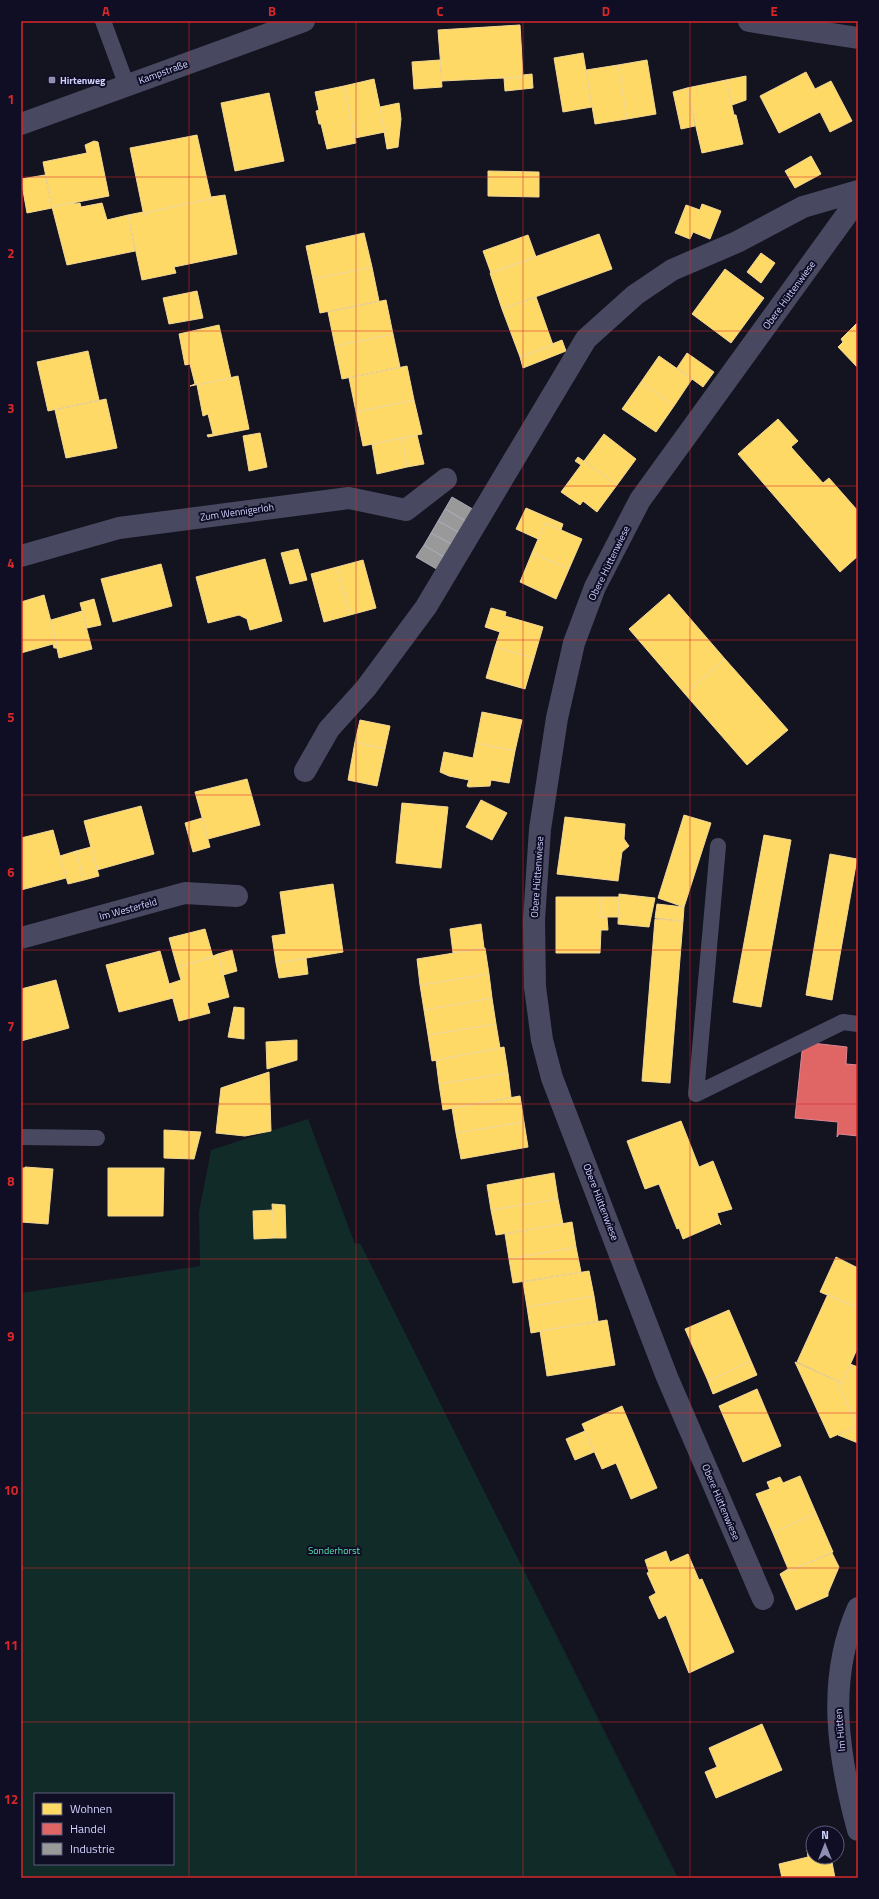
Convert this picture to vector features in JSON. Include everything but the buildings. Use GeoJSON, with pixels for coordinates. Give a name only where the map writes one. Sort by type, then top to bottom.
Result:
{"type":"FeatureCollection","features":[{"type":"Feature","properties":{"kind":"street","name":"Kampstraße"},"geometry":{"type":"LineString","coordinates":[[21,124],[304,21]]}},
{"type":"Feature","properties":{"kind":"street"},"geometry":{"type":"LineString","coordinates":[[749,21],[858,38]]}},
{"type":"Feature","properties":{"kind":"street"},"geometry":{"type":"LineString","coordinates":[[305,771],[329,729],[366,688],[426,607],[499,482],[586,339],[635,295],[672,270],[737,242],[802,207],[858,191]]}},
{"type":"Feature","properties":{"kind":"street","name":"Obere Hüttenwiese"},"geometry":{"type":"LineString","coordinates":[[763,1600],[667,1377],[552,1078],[542,1040],[535,987],[534,920],[540,829],[557,718],[574,643],[595,587],[640,500],[858,200]]}},
{"type":"Feature","properties":{"kind":"street","name":"Zum Wennigerloh"},"geometry":{"type":"LineString","coordinates":[[21,556],[119,528],[349,498],[406,510],[446,479]]}},
{"type":"Feature","properties":{"kind":"street","name":"Im Westerfeld"},"geometry":{"type":"LineString","coordinates":[[21,938],[185,893],[237,896]]}},
{"type":"Feature","properties":{"kind":"street","name":"Im Hütten"},"geometry":{"type":"LineString","coordinates":[[858,1608],[853,1619],[839,1669],[837,1714],[851,1804],[858,1830]]}},
{"type":"Feature","properties":{"kind":"lane"},"geometry":{"type":"LineString","coordinates":[[103,21],[127,86]]}},
{"type":"Feature","properties":{"kind":"lane"},"geometry":{"type":"LineString","coordinates":[[718,846],[696,1094],[843,1022],[858,1024]]}},
{"type":"Feature","properties":{"kind":"lane"},"geometry":{"type":"LineString","coordinates":[[21,1137],[97,1138]]}},
{"type":"Feature","properties":{"kind":"green space","name":"Sonderhorst"},"geometry":{"type":"Polygon","coordinates":[[[308,1119],[355,1244],[360,1243],[678,1878],[21,1878],[21,1293],[200,1266],[199,1212],[211,1150],[308,1119]]]}},
{"type":"Feature","properties":{"kind":"place","name":"Hirtenweg"},"geometry":{"type":"Point","coordinates":[52,80]}}]}
